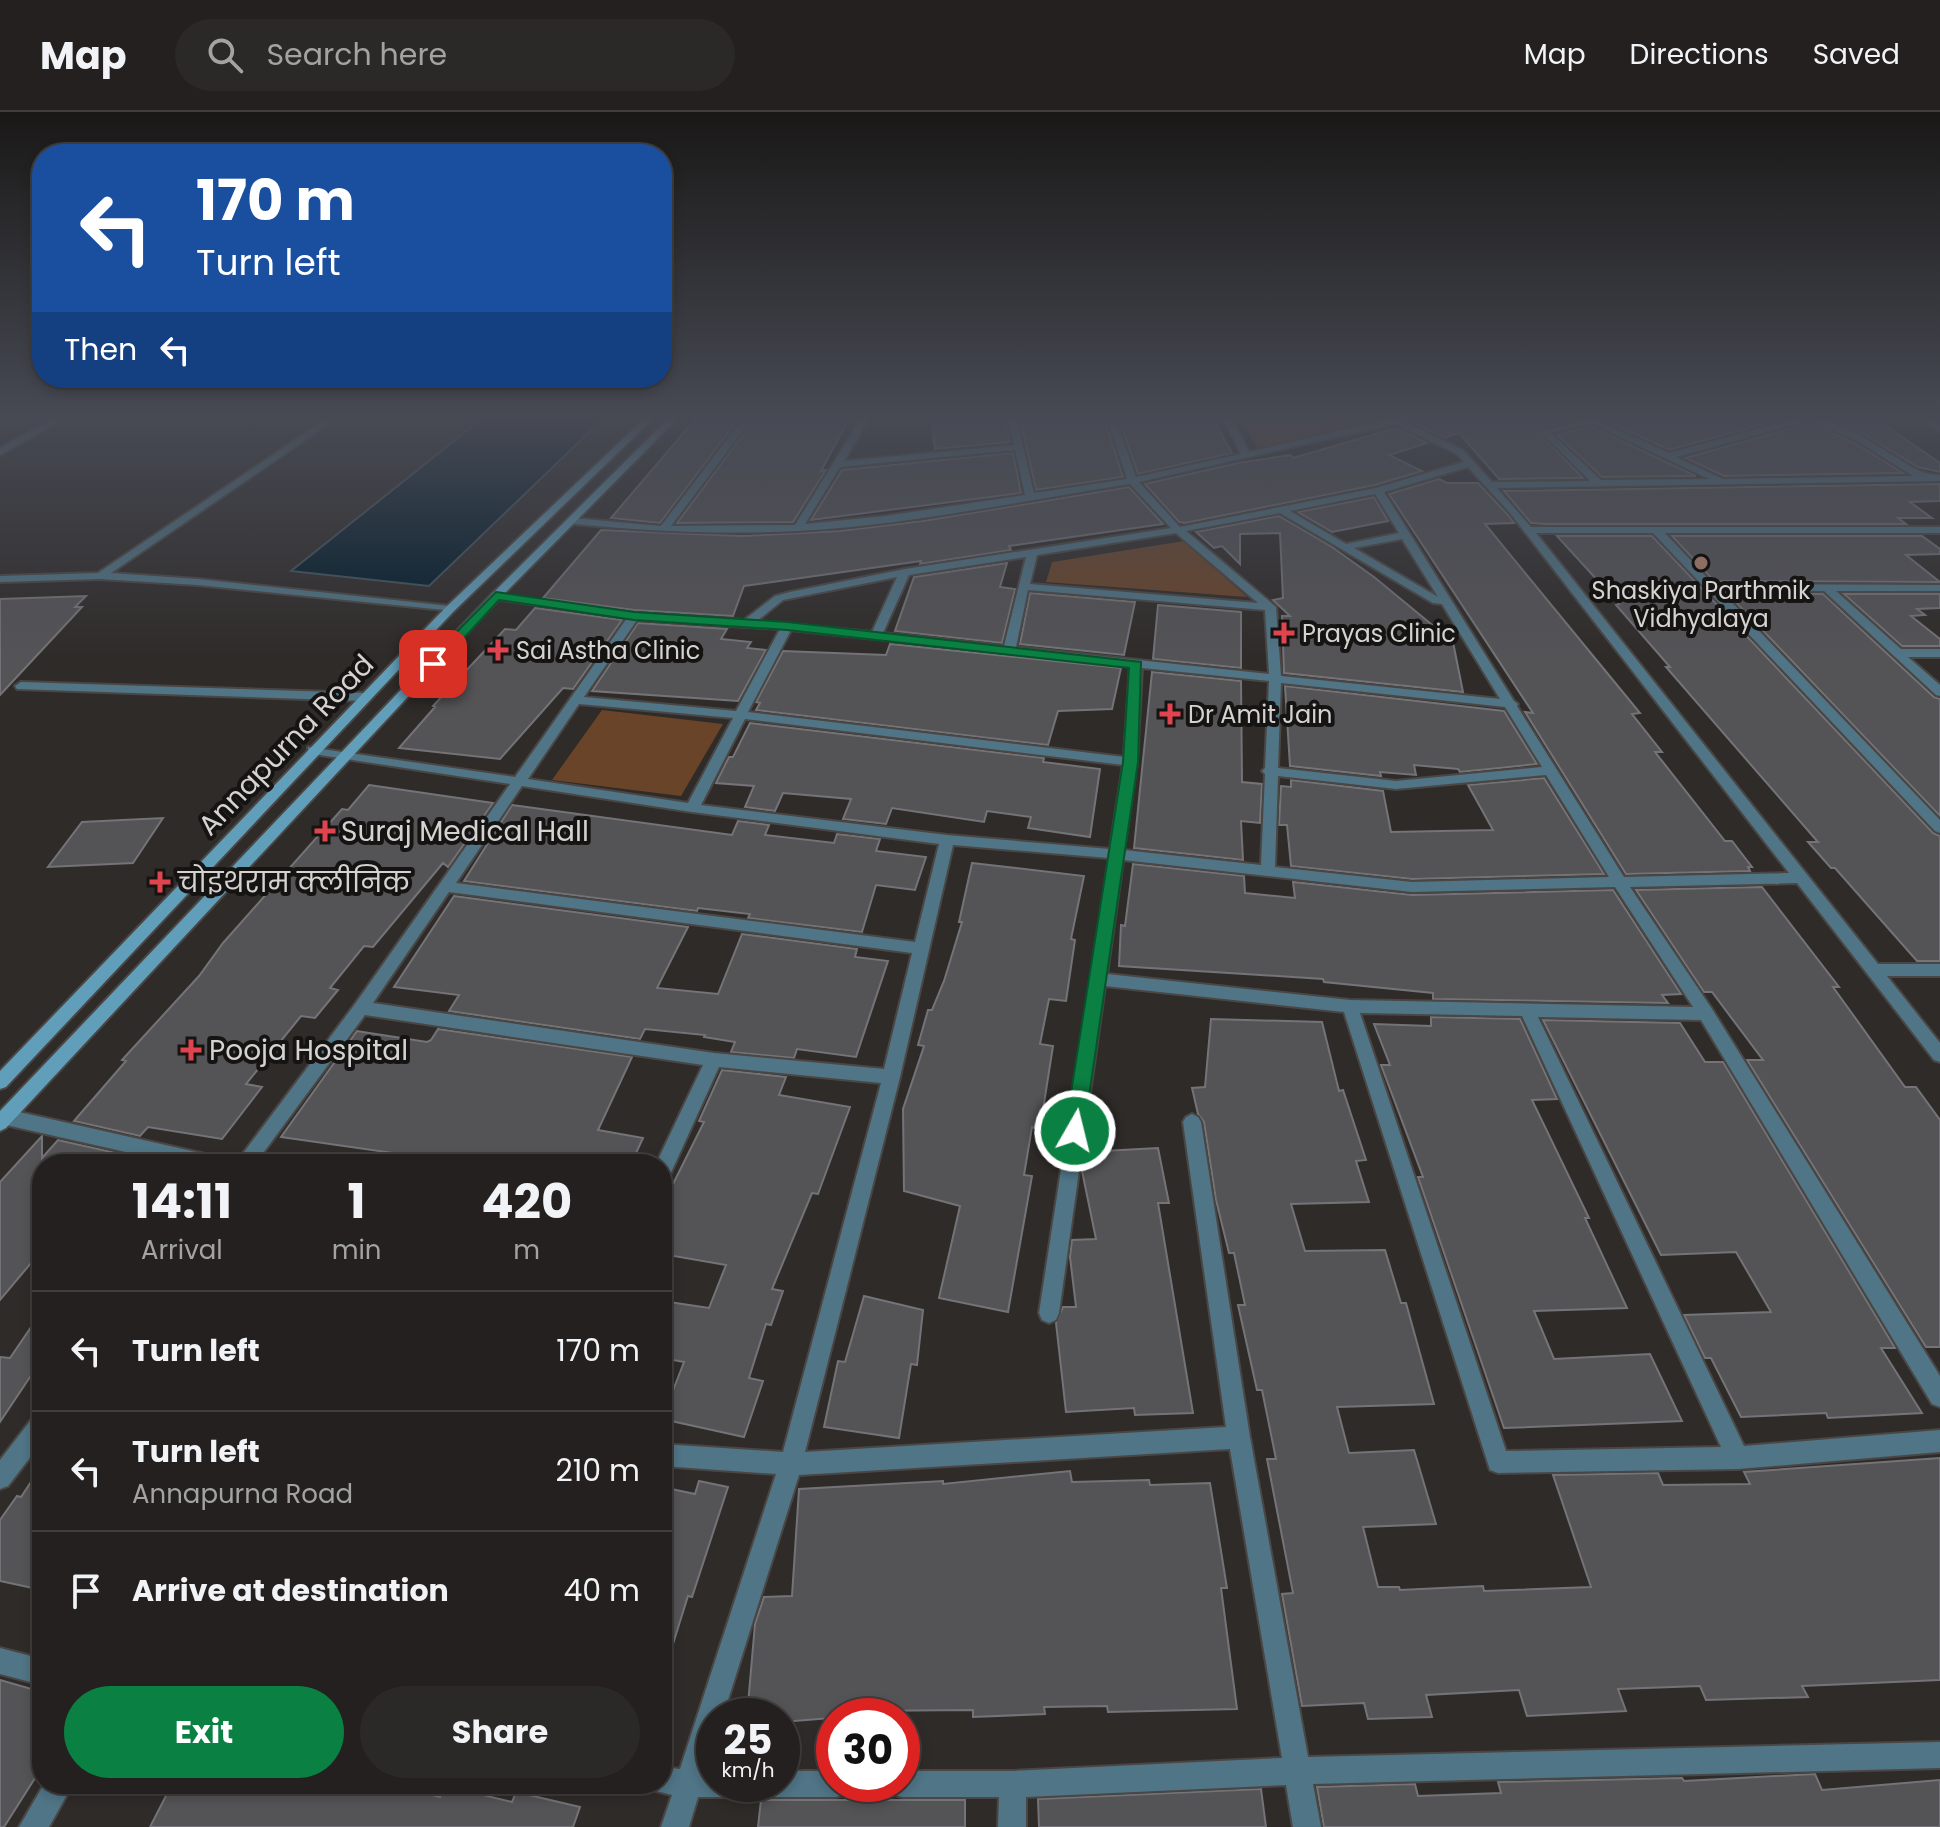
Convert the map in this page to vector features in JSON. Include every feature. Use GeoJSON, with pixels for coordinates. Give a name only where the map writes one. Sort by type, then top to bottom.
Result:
{"type":"FeatureCollection","features":[{"type":"Feature","properties":{"kind":"main road","name":"Annapurna Road"},"geometry":{"type":"LineString","coordinates":[[0,1082],[364,697],[450,609],[567,497]]}},
{"type":"Feature","properties":{"kind":"main road","name":"Annapurna Road"},"geometry":{"type":"LineString","coordinates":[[3,1120],[496,596],[597,497]]}},
{"type":"Feature","properties":{"kind":"street"},"geometry":{"type":"LineString","coordinates":[[100,576],[217,497]]}},
{"type":"Feature","properties":{"kind":"street"},"geometry":{"type":"LineString","coordinates":[[664,529],[688,497]]}},
{"type":"Feature","properties":{"kind":"street"},"geometry":{"type":"LineString","coordinates":[[798,528],[817,497]]}},
{"type":"Feature","properties":{"kind":"street"},"geometry":{"type":"LineString","coordinates":[[573,521],[664,529],[798,528],[1030,497]]}},
{"type":"Feature","properties":{"kind":"street"},"geometry":{"type":"LineString","coordinates":[[1147,497],[1178,530],[1270,607],[1275,676],[1269,771],[1268,869]]}},
{"type":"Feature","properties":{"kind":"street"},"geometry":{"type":"LineString","coordinates":[[747,623],[779,598],[790,595],[905,572],[1178,530],[1345,497]]}},
{"type":"Feature","properties":{"kind":"street"},"geometry":{"type":"LineString","coordinates":[[1382,497],[1620,883],[1706,1014],[1940,1396]]}},
{"type":"Feature","properties":{"kind":"street"},"geometry":{"type":"LineString","coordinates":[[1500,497],[1940,1055]]}},
{"type":"Feature","properties":{"kind":"street"},"geometry":{"type":"LineString","coordinates":[[1280,509],[1437,601],[1447,601]]}},
{"type":"Feature","properties":{"kind":"street"},"geometry":{"type":"LineString","coordinates":[[1528,530],[1940,530]]}},
{"type":"Feature","properties":{"kind":"street"},"geometry":{"type":"LineString","coordinates":[[1657,531],[1940,828]]}},
{"type":"Feature","properties":{"kind":"street"},"geometry":{"type":"LineString","coordinates":[[1345,547],[1406,535]]}},
{"type":"Feature","properties":{"kind":"street"},"geometry":{"type":"LineString","coordinates":[[1009,650],[1032,552]]}},
{"type":"Feature","properties":{"kind":"street"},"geometry":{"type":"LineString","coordinates":[[875,637],[905,572]]}},
{"type":"Feature","properties":{"kind":"street"},"geometry":{"type":"LineString","coordinates":[[0,579],[100,576],[211,583],[450,609]]}},
{"type":"Feature","properties":{"kind":"street"},"geometry":{"type":"LineString","coordinates":[[1026,587],[1270,607]]}},
{"type":"Feature","properties":{"kind":"street"},"geometry":{"type":"LineString","coordinates":[[1710,587],[1940,588]]}},
{"type":"Feature","properties":{"kind":"street"},"geometry":{"type":"LineString","coordinates":[[1827,588],[1940,692]]}},
{"type":"Feature","properties":{"kind":"street"},"geometry":{"type":"LineString","coordinates":[[496,596],[634,616],[787,626],[1275,676],[1512,704]]}},
{"type":"Feature","properties":{"kind":"street"},"geometry":{"type":"LineString","coordinates":[[252,1154],[361,1008],[634,616]]}},
{"type":"Feature","properties":{"kind":"street"},"geometry":{"type":"LineString","coordinates":[[692,808],[787,626]]}},
{"type":"Feature","properties":{"kind":"street"},"geometry":{"type":"LineString","coordinates":[[1898,653],[1940,653]]}},
{"type":"Feature","properties":{"kind":"street"},"geometry":{"type":"LineString","coordinates":[[1049,1313],[1130,762],[1136,664]]}},
{"type":"Feature","properties":{"kind":"street"},"geometry":{"type":"LineString","coordinates":[[21,686],[364,697]]}},
{"type":"Feature","properties":{"kind":"street"},"geometry":{"type":"LineString","coordinates":[[577,700],[739,715],[1130,762]]}},
{"type":"Feature","properties":{"kind":"street"},"geometry":{"type":"LineString","coordinates":[[313,750],[692,808],[947,840],[1268,869],[1412,887],[1801,878]]}},
{"type":"Feature","properties":{"kind":"street"},"geometry":{"type":"LineString","coordinates":[[1269,771],[1396,785],[1552,770]]}},
{"type":"Feature","properties":{"kind":"street"},"geometry":{"type":"LineString","coordinates":[[675,1827],[675,1782],[791,1464],[891,1077],[947,840]]}},
{"type":"Feature","properties":{"kind":"street"},"geometry":{"type":"LineString","coordinates":[[447,887],[922,949]]}},
{"type":"Feature","properties":{"kind":"street"},"geometry":{"type":"LineString","coordinates":[[1872,970],[1940,970]]}},
{"type":"Feature","properties":{"kind":"street"},"geometry":{"type":"LineString","coordinates":[[1097,979],[1350,1006],[1706,1014]]}},
{"type":"Feature","properties":{"kind":"street"},"geometry":{"type":"LineString","coordinates":[[1350,1006],[1498,1462],[1738,1458],[1940,1441]]}},
{"type":"Feature","properties":{"kind":"street"},"geometry":{"type":"LineString","coordinates":[[361,1008],[714,1060],[891,1077]]}},
{"type":"Feature","properties":{"kind":"street"},"geometry":{"type":"LineString","coordinates":[[1527,1010],[1738,1458]]}},
{"type":"Feature","properties":{"kind":"street"},"geometry":{"type":"LineString","coordinates":[[670,1154],[714,1060]]}},
{"type":"Feature","properties":{"kind":"street"},"geometry":{"type":"LineString","coordinates":[[3,1120],[166,1154]]}},
{"type":"Feature","properties":{"kind":"street"},"geometry":{"type":"LineString","coordinates":[[1192,1122],[1239,1437],[1307,1827]]}},
{"type":"Feature","properties":{"kind":"street"},"geometry":{"type":"LineString","coordinates":[[0,1478],[32,1437]]}},
{"type":"Feature","properties":{"kind":"street"},"geometry":{"type":"LineString","coordinates":[[672,1456],[791,1464],[1239,1437]]}},
{"type":"Feature","properties":{"kind":"street"},"geometry":{"type":"LineString","coordinates":[[0,1661],[32,1669]]}},
{"type":"Feature","properties":{"kind":"street"},"geometry":{"type":"LineString","coordinates":[[920,1784],[1013,1784],[1298,1771],[1940,1755]]}},
{"type":"Feature","properties":{"kind":"street"},"geometry":{"type":"LineString","coordinates":[[675,1782],[816,1784]]}},
{"type":"Feature","properties":{"kind":"street"},"geometry":{"type":"LineString","coordinates":[[1012,1827],[1013,1784]]}},
{"type":"Feature","properties":{"kind":"street"},"geometry":{"type":"LineString","coordinates":[[33,1827],[54,1794]]}},
{"type":"Feature","properties":{"kind":"shaded area"},"geometry":{"type":"Polygon","coordinates":[[[1184,541],[1247,597],[1046,582],[1052,562],[1184,541]]]}},
{"type":"Feature","properties":{"kind":"shaded area"},"geometry":{"type":"Polygon","coordinates":[[[602,710],[723,724],[681,796],[552,780],[602,710]]]}},
{"type":"Feature","properties":{"kind":"water"},"geometry":{"type":"Polygon","coordinates":[[[384,497],[522,497],[429,586],[291,571],[384,497]]]}},
{"type":"Feature","properties":{"kind":"building"},"geometry":{"type":"Polygon","coordinates":[[[629,497],[680,497],[660,523],[611,518],[629,497]]]}},
{"type":"Feature","properties":{"kind":"building"},"geometry":{"type":"Polygon","coordinates":[[[696,497],[809,497],[793,522],[677,523],[696,497]]]}},
{"type":"Feature","properties":{"kind":"building"},"geometry":{"type":"Polygon","coordinates":[[[825,497],[990,497],[811,520],[825,497]]]}},
{"type":"Feature","properties":{"kind":"building"},"geometry":{"type":"Polygon","coordinates":[[[1068,497],[1138,497],[1163,524],[1009,546],[1011,550],[920,564],[921,561],[744,586],[733,616],[634,610],[543,598],[601,530],[742,536],[840,531],[1068,497]]]}},
{"type":"Feature","properties":{"kind":"building"},"geometry":{"type":"Polygon","coordinates":[[[1157,497],[1315,497],[1185,523],[1179,522],[1157,497]]]}},
{"type":"Feature","properties":{"kind":"building"},"geometry":{"type":"Polygon","coordinates":[[[1374,497],[1388,521],[1332,532],[1298,512],[1374,497]]]}},
{"type":"Feature","properties":{"kind":"building"},"geometry":{"type":"Polygon","coordinates":[[[1391,497],[1491,497],[1514,523],[1485,524],[1640,713],[1632,714],[1662,752],[1655,752],[1725,841],[1732,841],[1752,867],[1748,867],[1750,871],[1626,874],[1525,712],[1533,713],[1391,497]]]}},
{"type":"Feature","properties":{"kind":"building"},"geometry":{"type":"Polygon","coordinates":[[[1509,497],[1940,497],[1940,501],[1910,502],[1932,518],[1898,518],[1906,524],[1531,523],[1509,497]]]}},
{"type":"Feature","properties":{"kind":"building"},"geometry":{"type":"Polygon","coordinates":[[[1279,516],[1332,547],[1374,577],[1453,642],[1463,692],[1284,673],[1282,616],[1290,616],[1273,600],[1283,598],[1280,533],[1240,534],[1240,564],[1222,546],[1214,548],[1196,532],[1279,516]]]}},
{"type":"Feature","properties":{"kind":"building"},"geometry":{"type":"Polygon","coordinates":[[[1557,536],[1652,536],[1933,833],[1940,836],[1940,961],[1917,961],[1835,868],[1831,868],[1808,842],[1818,842],[1666,667],[1670,667],[1616,605],[1619,604],[1557,536]]]}},
{"type":"Feature","properties":{"kind":"building"},"geometry":{"type":"Polygon","coordinates":[[[1672,536],[1922,536],[1940,549],[1940,554],[1906,555],[1940,582],[1714,581],[1672,536]]]}},
{"type":"Feature","properties":{"kind":"building"},"geometry":{"type":"Polygon","coordinates":[[[1007,563],[1000,587],[1015,589],[1002,643],[895,631],[914,577],[1007,563]]]}},
{"type":"Feature","properties":{"kind":"building"},"geometry":{"type":"Polygon","coordinates":[[[1030,593],[1135,602],[1124,655],[1020,644],[1030,593]]]}},
{"type":"Feature","properties":{"kind":"building"},"geometry":{"type":"Polygon","coordinates":[[[1727,593],[1823,594],[1934,697],[1940,699],[1940,816],[1727,593]]]}},
{"type":"Feature","properties":{"kind":"building"},"geometry":{"type":"Polygon","coordinates":[[[1844,594],[1940,594],[1940,608],[1917,609],[1925,615],[1911,616],[1940,639],[1940,646],[1902,646],[1844,594]]]}},
{"type":"Feature","properties":{"kind":"building"},"geometry":{"type":"Polygon","coordinates":[[[86,596],[75,607],[82,607],[0,695],[0,599],[86,596]]]}},
{"type":"Feature","properties":{"kind":"building"},"geometry":{"type":"Polygon","coordinates":[[[1158,605],[1241,612],[1241,668],[1153,659],[1158,605]]]}},
{"type":"Feature","properties":{"kind":"building"},"geometry":{"type":"Polygon","coordinates":[[[535,608],[622,620],[573,689],[563,688],[500,759],[399,748],[433,706],[505,629],[516,630],[535,608]]]}},
{"type":"Feature","properties":{"kind":"building"},"geometry":{"type":"Polygon","coordinates":[[[638,623],[727,629],[721,639],[751,642],[747,648],[766,650],[738,701],[592,691],[638,623]]]}},
{"type":"Feature","properties":{"kind":"building"},"geometry":{"type":"Polygon","coordinates":[[[890,644],[1121,668],[1112,709],[1058,711],[1048,745],[756,710],[760,703],[756,702],[783,651],[886,655],[890,644]]]}},
{"type":"Feature","properties":{"kind":"building"},"geometry":{"type":"Polygon","coordinates":[[[1152,672],[1241,681],[1242,782],[1262,784],[1260,823],[1241,821],[1243,860],[1134,848],[1152,672]]]}},
{"type":"Feature","properties":{"kind":"building"},"geometry":{"type":"Polygon","coordinates":[[[1285,686],[1504,711],[1537,764],[1460,772],[1458,769],[1414,765],[1416,775],[1380,772],[1381,776],[1290,766],[1285,686]]]}},
{"type":"Feature","properties":{"kind":"building"},"geometry":{"type":"Polygon","coordinates":[[[750,723],[1044,758],[1043,762],[1100,769],[1090,837],[1028,828],[1031,817],[987,811],[984,822],[892,808],[886,824],[843,819],[851,799],[783,793],[775,811],[745,807],[754,786],[716,783],[750,723]]]}},
{"type":"Feature","properties":{"kind":"building"},"geometry":{"type":"Polygon","coordinates":[[[1544,778],[1604,874],[1412,879],[1291,866],[1287,825],[1279,825],[1281,786],[1291,787],[1291,780],[1383,791],[1391,832],[1493,830],[1468,785],[1544,778]]]}},
{"type":"Feature","properties":{"kind":"building"},"geometry":{"type":"Polygon","coordinates":[[[369,785],[493,803],[448,867],[443,863],[373,947],[364,946],[330,988],[338,990],[315,1018],[301,1016],[246,1084],[262,1087],[222,1139],[148,1127],[140,1136],[74,1121],[126,1061],[122,1060],[199,976],[223,943],[342,809],[348,810],[369,785]]]}},
{"type":"Feature","properties":{"kind":"building"},"geometry":{"type":"Polygon","coordinates":[[[512,805],[732,835],[738,821],[769,825],[765,835],[834,843],[837,834],[880,839],[876,851],[926,857],[915,890],[876,885],[862,932],[748,918],[750,914],[698,908],[697,911],[464,881],[512,805]]]}},
{"type":"Feature","properties":{"kind":"building"},"geometry":{"type":"Polygon","coordinates":[[[163,818],[133,863],[48,867],[82,822],[163,818]]]}},
{"type":"Feature","properties":{"kind":"building"},"geometry":{"type":"Polygon","coordinates":[[[972,863],[1084,876],[1071,939],[1075,940],[1066,1001],[1049,999],[1040,1044],[1053,1046],[1040,1129],[1032,1127],[1024,1175],[1032,1176],[1008,1312],[939,1298],[960,1206],[904,1191],[903,1109],[924,1046],[918,1045],[928,1010],[932,1010],[944,981],[962,922],[959,922],[972,863]]]}},
{"type":"Feature","properties":{"kind":"building"},"geometry":{"type":"Polygon","coordinates":[[[1133,864],[1244,876],[1245,893],[1295,898],[1293,882],[1412,895],[1613,890],[1681,994],[1662,995],[1668,1003],[1433,999],[1433,993],[1324,982],[1323,979],[1119,966],[1121,925],[1125,926],[1133,864]]]}},
{"type":"Feature","properties":{"kind":"building"},"geometry":{"type":"Polygon","coordinates":[[[1762,887],[1839,987],[1833,987],[1905,1087],[1916,1087],[1940,1120],[1940,1347],[1926,1347],[1747,1060],[1763,1060],[1712,992],[1704,992],[1636,890],[1762,887]]]}},
{"type":"Feature","properties":{"kind":"building"},"geometry":{"type":"Polygon","coordinates":[[[454,896],[688,927],[657,988],[718,994],[742,934],[857,949],[855,957],[888,961],[856,1057],[797,1049],[794,1058],[731,1052],[735,1042],[705,1035],[645,1029],[640,1039],[449,1011],[459,995],[394,987],[454,896]]]}},
{"type":"Feature","properties":{"kind":"building"},"geometry":{"type":"Polygon","coordinates":[[[1431,1017],[1520,1019],[1557,1099],[1532,1100],[1589,1218],[1585,1218],[1627,1308],[1534,1311],[1554,1359],[1650,1354],[1682,1421],[1504,1428],[1418,1177],[1423,1177],[1381,1065],[1390,1065],[1374,1024],[1431,1026],[1431,1017]]]}},
{"type":"Feature","properties":{"kind":"building"},"geometry":{"type":"Polygon","coordinates":[[[1211,1019],[1322,1022],[1339,1091],[1343,1090],[1366,1160],[1356,1161],[1369,1202],[1291,1204],[1305,1251],[1385,1250],[1401,1303],[1406,1303],[1434,1404],[1337,1407],[1349,1453],[1414,1450],[1436,1524],[1363,1527],[1378,1587],[1399,1587],[1400,1590],[1483,1586],[1484,1591],[1591,1587],[1553,1475],[1658,1473],[1663,1485],[1750,1484],[1744,1472],[1940,1458],[1940,1680],[1802,1686],[1808,1697],[1706,1700],[1700,1686],[1618,1689],[1626,1711],[1527,1716],[1519,1690],[1426,1695],[1432,1717],[1368,1719],[1364,1703],[1302,1706],[1282,1594],[1293,1593],[1267,1459],[1276,1459],[1262,1390],[1257,1390],[1238,1305],[1245,1305],[1234,1253],[1229,1253],[1216,1200],[1204,1122],[1198,1114],[1192,1088],[1205,1087],[1211,1019]]]}},
{"type":"Feature","properties":{"kind":"building"},"geometry":{"type":"Polygon","coordinates":[[[1543,1020],[1680,1023],[1705,1062],[1723,1062],[1895,1348],[1881,1348],[1922,1413],[1828,1418],[1826,1413],[1741,1417],[1711,1358],[1705,1358],[1684,1315],[1771,1312],[1736,1252],[1661,1255],[1543,1020]]]}},
{"type":"Feature","properties":{"kind":"building"},"geometry":{"type":"Polygon","coordinates":[[[438,1029],[632,1057],[598,1130],[643,1138],[636,1154],[400,1154],[281,1137],[357,1031],[427,1042],[438,1029]]]}},
{"type":"Feature","properties":{"kind":"building"},"geometry":{"type":"Polygon","coordinates":[[[722,1070],[786,1077],[779,1095],[850,1107],[818,1194],[812,1193],[772,1289],[783,1291],[771,1325],[766,1324],[749,1378],[763,1381],[744,1437],[672,1421],[672,1393],[684,1362],[672,1360],[672,1302],[709,1308],[726,1265],[672,1256],[672,1186],[704,1122],[699,1121],[722,1070]]]}},
{"type":"Feature","properties":{"kind":"building"},"geometry":{"type":"Polygon","coordinates":[[[42,1136],[42,1154],[32,1154],[32,1262],[0,1300],[0,1182],[42,1136]]]}},
{"type":"Feature","properties":{"kind":"building"},"geometry":{"type":"Polygon","coordinates":[[[58,1140],[121,1154],[46,1154],[58,1140]]]}},
{"type":"Feature","properties":{"kind":"building"},"geometry":{"type":"Polygon","coordinates":[[[1158,1148],[1169,1203],[1158,1203],[1193,1413],[1135,1415],[1134,1408],[1066,1412],[1056,1323],[1063,1307],[1076,1307],[1070,1257],[1072,1240],[1096,1239],[1082,1171],[1085,1152],[1158,1148]]]}},
{"type":"Feature","properties":{"kind":"building"},"geometry":{"type":"Polygon","coordinates":[[[864,1296],[923,1310],[917,1365],[911,1364],[899,1438],[824,1427],[838,1361],[845,1362],[864,1296]]]}},
{"type":"Feature","properties":{"kind":"building"},"geometry":{"type":"Polygon","coordinates":[[[32,1326],[32,1374],[0,1422],[0,1357],[10,1358],[32,1326]]]}},
{"type":"Feature","properties":{"kind":"building"},"geometry":{"type":"Polygon","coordinates":[[[1070,1471],[1072,1482],[1149,1480],[1150,1485],[1210,1483],[1227,1588],[1221,1588],[1237,1709],[1108,1712],[1107,1706],[1044,1707],[1045,1714],[973,1717],[973,1710],[920,1710],[920,1698],[816,1698],[816,1719],[800,1721],[800,1698],[749,1698],[755,1624],[764,1597],[792,1596],[799,1489],[943,1481],[943,1484],[1070,1471]]]}},
{"type":"Feature","properties":{"kind":"building"},"geometry":{"type":"Polygon","coordinates":[[[32,1480],[32,1588],[0,1581],[0,1520],[17,1496],[21,1497],[32,1480]]]}},
{"type":"Feature","properties":{"kind":"building"},"geometry":{"type":"Polygon","coordinates":[[[699,1481],[728,1487],[672,1647],[672,1489],[695,1494],[699,1481]]]}},
{"type":"Feature","properties":{"kind":"building"},"geometry":{"type":"Polygon","coordinates":[[[0,1680],[32,1689],[32,1783],[4,1827],[0,1827],[0,1680]]]}},
{"type":"Feature","properties":{"kind":"building"},"geometry":{"type":"Polygon","coordinates":[[[1815,1774],[1822,1790],[1940,1780],[1940,1827],[1324,1827],[1317,1787],[1415,1784],[1418,1796],[1501,1793],[1498,1782],[1682,1778],[1684,1781],[1815,1774]]]}},
{"type":"Feature","properties":{"kind":"building"},"geometry":{"type":"Polygon","coordinates":[[[1261,1789],[1266,1827],[1039,1827],[1038,1799],[1261,1789]]]}},
{"type":"Feature","properties":{"kind":"building"},"geometry":{"type":"Polygon","coordinates":[[[167,1794],[427,1794],[440,1797],[441,1794],[478,1794],[512,1802],[515,1794],[525,1794],[580,1807],[573,1827],[150,1827],[167,1794]]]}},
{"type":"Feature","properties":{"kind":"building"},"geometry":{"type":"Polygon","coordinates":[[[965,1800],[965,1827],[758,1827],[761,1802],[965,1800]]]}},
{"type":"Feature","properties":{"kind":"place","name":"Shaskiya Parthmik Vidhyalaya"},"geometry":{"type":"Point","coordinates":[1701,563]}},
{"type":"Feature","properties":{"kind":"place","name":"Prayas Clinic"},"geometry":{"type":"Point","coordinates":[1284,633]}},
{"type":"Feature","properties":{"kind":"place","name":"Sai Astha Clinic"},"geometry":{"type":"Point","coordinates":[498,650]}},
{"type":"Feature","properties":{"kind":"place","name":"Dr Amit Jain"},"geometry":{"type":"Point","coordinates":[1170,714]}},
{"type":"Feature","properties":{"kind":"place","name":"Suraj Medical Hall"},"geometry":{"type":"Point","coordinates":[325,831]}},
{"type":"Feature","properties":{"kind":"place","name":"चोइथराम क्लीनिक"},"geometry":{"type":"Point","coordinates":[160,882]}},
{"type":"Feature","properties":{"kind":"place","name":"Pooja Hospital"},"geometry":{"type":"Point","coordinates":[191,1050]}},
{"type":"Feature","properties":{"kind":"route"},"geometry":{"type":"LineString","coordinates":[[433,664],[496,596],[634,616],[787,626],[1136,664],[1130,762],[1075,1131]]}}]}
